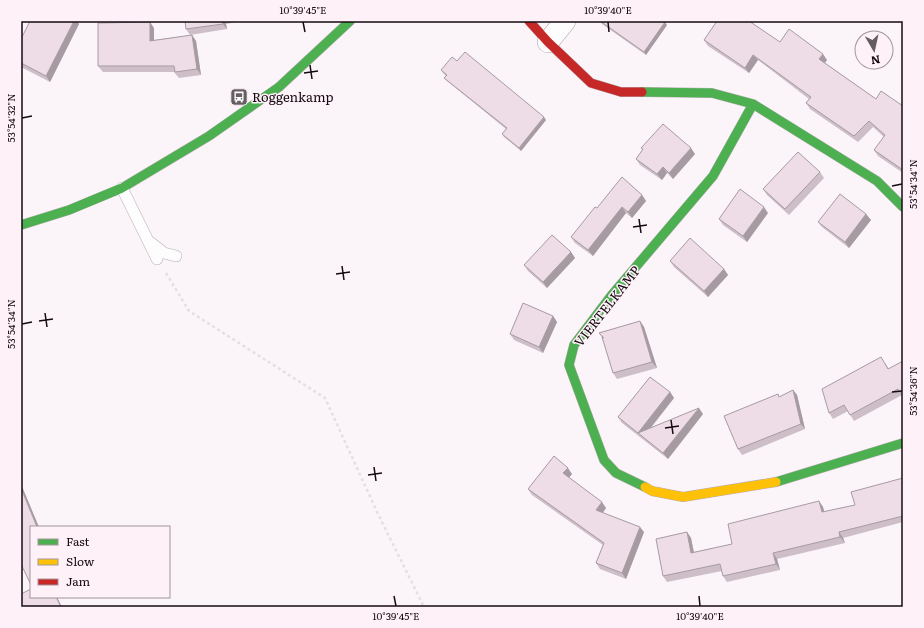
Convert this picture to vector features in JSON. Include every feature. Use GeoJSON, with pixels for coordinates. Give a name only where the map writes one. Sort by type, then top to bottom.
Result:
{"type":"FeatureCollection","features":[{"type":"Feature","properties":{"kind":"street"},"geometry":{"type":"LineString","coordinates":[[21,225],[69,210],[122,188],[209,136],[279,87],[350,21]]}},
{"type":"Feature","properties":{"kind":"street"},"geometry":{"type":"LineString","coordinates":[[529,21],[548,42],[591,83],[621,92],[712,93],[753,104],[877,181],[903,207]]}},
{"type":"Feature","properties":{"kind":"street"},"geometry":{"type":"LineString","coordinates":[[548,42],[565,21]]}},
{"type":"Feature","properties":{"kind":"street","name":"VIERTELKAMP"},"geometry":{"type":"LineString","coordinates":[[753,104],[713,176],[611,296],[574,345],[569,365],[604,460],[616,473],[652,492],[683,497],[767,485],[903,443]]}},
{"type":"Feature","properties":{"kind":"lane"},"geometry":{"type":"LineString","coordinates":[[122,188],[157,259]]}},
{"type":"Feature","properties":{"kind":"lane"},"geometry":{"type":"LineString","coordinates":[[148,241],[164,253],[176,256]]}},
{"type":"Feature","properties":{"kind":"path"},"geometry":{"type":"LineString","coordinates":[[157,259],[189,311],[325,398],[378,514],[424,607]]}},
{"type":"Feature","properties":{"kind":"building"},"geometry":{"type":"Polygon","coordinates":[[[30,21],[74,21],[46,76],[21,63],[21,39],[30,21]]]}},
{"type":"Feature","properties":{"kind":"building"},"geometry":{"type":"Polygon","coordinates":[[[185,21],[223,21],[223,24],[186,29],[185,21]]]}},
{"type":"Feature","properties":{"kind":"building"},"geometry":{"type":"Polygon","coordinates":[[[600,21],[663,21],[665,22],[644,52],[600,21]]]}},
{"type":"Feature","properties":{"kind":"building"},"geometry":{"type":"Polygon","coordinates":[[[717,21],[749,21],[780,42],[789,29],[823,54],[819,59],[876,99],[881,91],[903,106],[903,170],[874,150],[885,135],[869,121],[854,136],[806,103],[811,97],[753,55],[745,68],[704,40],[717,21]]]}},
{"type":"Feature","properties":{"kind":"building"},"geometry":{"type":"Polygon","coordinates":[[[150,22],[150,41],[192,35],[197,69],[175,72],[174,66],[98,66],[98,23],[150,22]]]}},
{"type":"Feature","properties":{"kind":"building"},"geometry":{"type":"Polygon","coordinates":[[[465,52],[544,117],[519,148],[502,134],[507,128],[444,78],[447,75],[441,70],[452,57],[457,61],[465,52]]]}},
{"type":"Feature","properties":{"kind":"building"},"geometry":{"type":"Polygon","coordinates":[[[663,124],[691,148],[669,173],[663,167],[657,174],[636,159],[643,149],[641,148],[663,124]]]}},
{"type":"Feature","properties":{"kind":"building"},"geometry":{"type":"Polygon","coordinates":[[[798,152],[820,172],[785,209],[763,189],[798,152]]]}},
{"type":"Feature","properties":{"kind":"building"},"geometry":{"type":"Polygon","coordinates":[[[622,177],[642,195],[628,212],[622,207],[588,250],[571,237],[622,177]]]}},
{"type":"Feature","properties":{"kind":"building"},"geometry":{"type":"Polygon","coordinates":[[[740,189],[764,207],[743,236],[719,219],[740,189]]]}},
{"type":"Feature","properties":{"kind":"building"},"geometry":{"type":"Polygon","coordinates":[[[840,194],[866,214],[845,242],[818,222],[840,194]]]}},
{"type":"Feature","properties":{"kind":"building"},"geometry":{"type":"Polygon","coordinates":[[[552,235],[571,252],[543,282],[524,265],[552,235]]]}},
{"type":"Feature","properties":{"kind":"building"},"geometry":{"type":"Polygon","coordinates":[[[690,238],[724,269],[704,291],[670,261],[690,238]]]}},
{"type":"Feature","properties":{"kind":"building"},"geometry":{"type":"Polygon","coordinates":[[[523,303],[553,316],[539,347],[510,334],[523,303]]]}},
{"type":"Feature","properties":{"kind":"building"},"geometry":{"type":"Polygon","coordinates":[[[640,321],[652,362],[613,373],[602,337],[604,338],[599,333],[640,321]]]}},
{"type":"Feature","properties":{"kind":"building"},"geometry":{"type":"Polygon","coordinates":[[[881,357],[888,369],[903,361],[903,395],[898,389],[850,415],[844,405],[829,413],[822,389],[881,357]]]}},
{"type":"Feature","properties":{"kind":"building"},"geometry":{"type":"Polygon","coordinates":[[[650,377],[670,392],[638,433],[618,417],[650,377]]]}},
{"type":"Feature","properties":{"kind":"building"},"geometry":{"type":"Polygon","coordinates":[[[793,390],[801,424],[738,449],[724,416],[778,394],[779,397],[793,390]]]}},
{"type":"Feature","properties":{"kind":"building"},"geometry":{"type":"Polygon","coordinates":[[[699,408],[663,453],[638,433],[699,408]]]}},
{"type":"Feature","properties":{"kind":"building"},"geometry":{"type":"Polygon","coordinates":[[[554,456],[568,468],[563,473],[602,502],[596,510],[640,527],[622,573],[596,563],[604,543],[528,489],[554,456]]]}},
{"type":"Feature","properties":{"kind":"building"},"geometry":{"type":"Polygon","coordinates":[[[903,478],[903,516],[839,532],[840,537],[773,553],[776,564],[723,576],[720,564],[663,576],[656,539],[687,532],[691,553],[732,544],[728,524],[819,501],[822,512],[855,505],[851,492],[903,478]]]}},
{"type":"Feature","properties":{"kind":"building"},"geometry":{"type":"Polygon","coordinates":[[[21,488],[37,526],[30,526],[30,583],[21,564],[21,488]]]}},
{"type":"Feature","properties":{"kind":"building"},"geometry":{"type":"Polygon","coordinates":[[[30,590],[30,598],[56,598],[61,607],[21,607],[21,594],[30,590]]]}},
{"type":"Feature","properties":{"kind":"traffic: fast"},"geometry":{"type":"LineString","coordinates":[[21,225],[69,210],[122,188],[209,136],[279,87],[350,21]]}},
{"type":"Feature","properties":{"kind":"traffic: fast"},"geometry":{"type":"LineString","coordinates":[[642,92],[712,93],[753,104],[877,181],[903,207]]}},
{"type":"Feature","properties":{"kind":"traffic: fast"},"geometry":{"type":"LineString","coordinates":[[645,487],[616,473],[604,460],[569,365],[574,345],[611,296],[713,176],[753,104]]}},
{"type":"Feature","properties":{"kind":"traffic: fast"},"geometry":{"type":"LineString","coordinates":[[776,482],[903,443]]}},
{"type":"Feature","properties":{"kind":"traffic: slow"},"geometry":{"type":"LineString","coordinates":[[645,487],[652,491],[683,497],[776,482]]}},
{"type":"Feature","properties":{"kind":"traffic: jam"},"geometry":{"type":"LineString","coordinates":[[529,21],[548,42],[591,83],[621,92],[642,92]]}},
{"type":"Feature","properties":{"kind":"place","name":"Roggenkamp"},"geometry":{"type":"Point","coordinates":[239,97]}}]}
